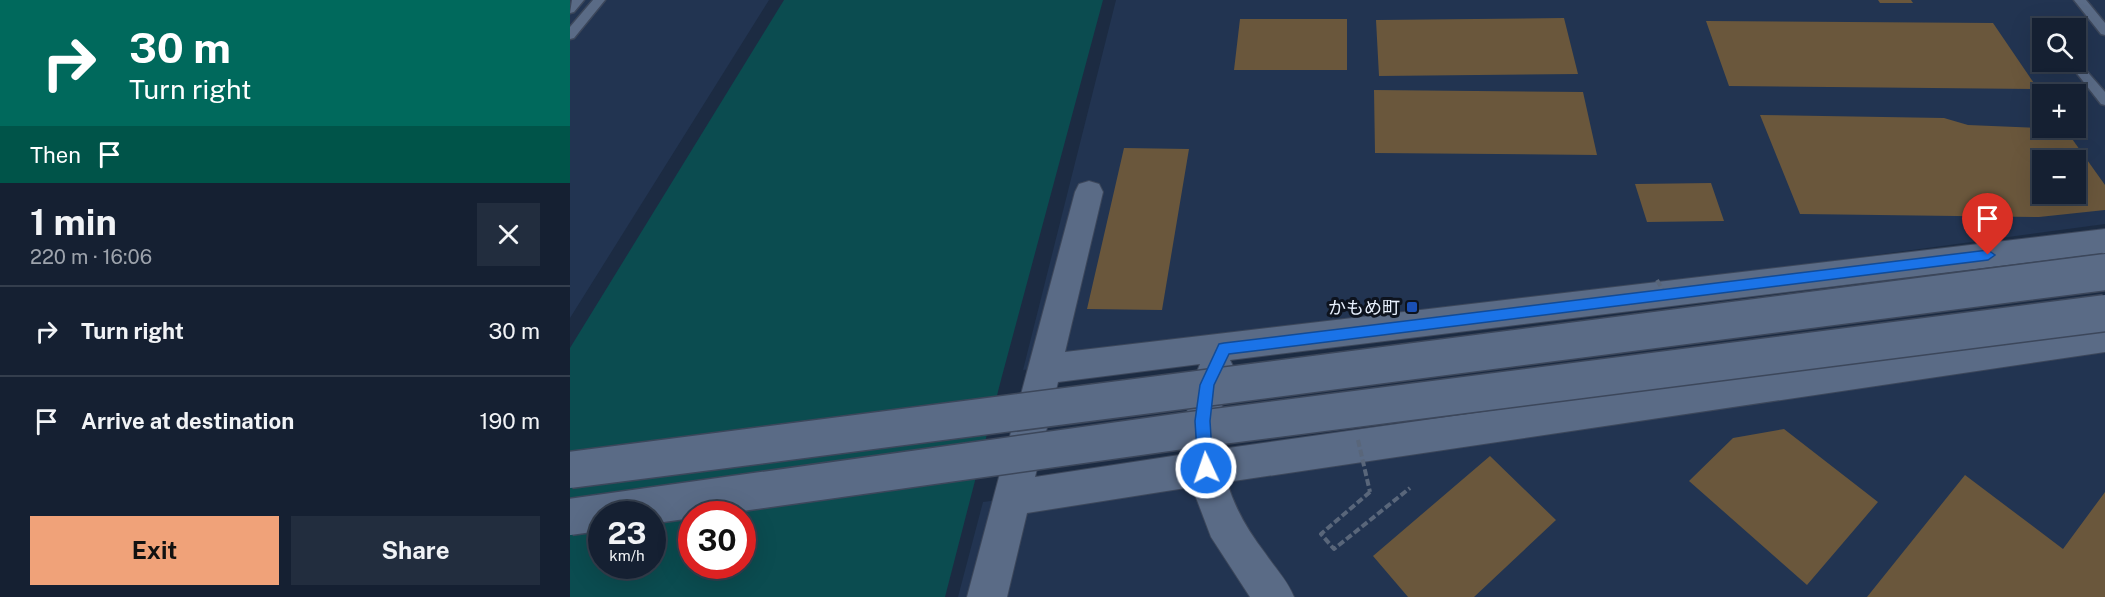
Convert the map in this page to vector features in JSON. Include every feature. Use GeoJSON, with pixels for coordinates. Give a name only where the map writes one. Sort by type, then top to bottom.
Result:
{"type":"FeatureCollection","features":[{"type":"Feature","properties":{"kind":"street"},"geometry":{"type":"LineString","coordinates":[[987,597],[1089,192]]}},
{"type":"Feature","properties":{"kind":"street"},"geometry":{"type":"LineString","coordinates":[[1043,369],[1224,349],[2105,241]]}},
{"type":"Feature","properties":{"kind":"street"},"geometry":{"type":"LineString","coordinates":[[570,470],[2105,272]]}},
{"type":"Feature","properties":{"kind":"street"},"geometry":{"type":"LineString","coordinates":[[570,517],[1195,430],[2105,313]]}},
{"type":"Feature","properties":{"kind":"street"},"geometry":{"type":"LineString","coordinates":[[1013,498],[2105,338]]}},
{"type":"Feature","properties":{"kind":"street"},"geometry":{"type":"LineString","coordinates":[[1224,349],[1207,385],[1203,421],[1206,468],[1220,513],[1246,560],[1274,597]]}},
{"type":"Feature","properties":{"kind":"lane"},"geometry":{"type":"LineString","coordinates":[[570,9],[578,0]]}},
{"type":"Feature","properties":{"kind":"lane"},"geometry":{"type":"LineString","coordinates":[[570,35],[599,0]]}},
{"type":"Feature","properties":{"kind":"lane"},"geometry":{"type":"LineString","coordinates":[[2080,0],[2105,31]]}},
{"type":"Feature","properties":{"kind":"lane"},"geometry":{"type":"LineString","coordinates":[[2082,72],[2105,101]]}},
{"type":"Feature","properties":{"kind":"path"},"geometry":{"type":"LineString","coordinates":[[1370,492],[1321,534],[1334,549],[1410,488]]}},
{"type":"Feature","properties":{"kind":"shaded area"},"geometry":{"type":"Polygon","coordinates":[[[570,0],[769,0],[570,318],[570,0]]]}},
{"type":"Feature","properties":{"kind":"shaded area"},"geometry":{"type":"Polygon","coordinates":[[[784,0],[1103,0],[945,597],[570,597],[570,348],[784,0]]]}},
{"type":"Feature","properties":{"kind":"shaded area"},"geometry":{"type":"Polygon","coordinates":[[[1116,0],[2105,0],[2105,224],[1023,370],[1116,0]]]}},
{"type":"Feature","properties":{"kind":"shaded area"},"geometry":{"type":"Polygon","coordinates":[[[2105,351],[2105,597],[958,597],[983,502],[2105,351]]]}},
{"type":"Feature","properties":{"kind":"building"},"geometry":{"type":"Polygon","coordinates":[[[1878,0],[1911,0],[1913,3],[1880,3],[1878,0]]]}},
{"type":"Feature","properties":{"kind":"building"},"geometry":{"type":"Polygon","coordinates":[[[1564,18],[1578,74],[1379,76],[1376,20],[1564,18]]]}},
{"type":"Feature","properties":{"kind":"building"},"geometry":{"type":"Polygon","coordinates":[[[1240,19],[1347,19],[1347,70],[1234,70],[1240,19]]]}},
{"type":"Feature","properties":{"kind":"building"},"geometry":{"type":"Polygon","coordinates":[[[1706,21],[1993,23],[2035,84],[2032,84],[2032,89],[1729,86],[1706,21]]]}},
{"type":"Feature","properties":{"kind":"building"},"geometry":{"type":"Polygon","coordinates":[[[1374,90],[1583,92],[1597,155],[1375,153],[1374,90]]]}},
{"type":"Feature","properties":{"kind":"building"},"geometry":{"type":"Polygon","coordinates":[[[1760,115],[1944,118],[1968,125],[2032,128],[2032,138],[2071,138],[2080,150],[2032,150],[2032,204],[2086,204],[2086,158],[2105,185],[2105,210],[2039,217],[1800,214],[1760,115]]]}},
{"type":"Feature","properties":{"kind":"building"},"geometry":{"type":"Polygon","coordinates":[[[1124,148],[1189,149],[1162,310],[1087,309],[1124,148]]]}},
{"type":"Feature","properties":{"kind":"building"},"geometry":{"type":"Polygon","coordinates":[[[1711,183],[1724,221],[1647,222],[1635,184],[1711,183]]]}},
{"type":"Feature","properties":{"kind":"building"},"geometry":{"type":"Polygon","coordinates":[[[1784,429],[1878,502],[1807,585],[1689,481],[1733,438],[1784,429]]]}},
{"type":"Feature","properties":{"kind":"building"},"geometry":{"type":"Polygon","coordinates":[[[1490,456],[1556,520],[1474,597],[1408,597],[1373,556],[1490,456]]]}},
{"type":"Feature","properties":{"kind":"building"},"geometry":{"type":"Polygon","coordinates":[[[1965,475],[2063,549],[2105,492],[2105,597],[1867,597],[1965,475]]]}},
{"type":"Feature","properties":{"kind":"place","name":"かもめ町"},"geometry":{"type":"Point","coordinates":[1412,307]}},
{"type":"Feature","properties":{"kind":"route"},"geometry":{"type":"LineString","coordinates":[[1206,468],[1203,421],[1207,385],[1224,349],[1988,255]]}}]}
